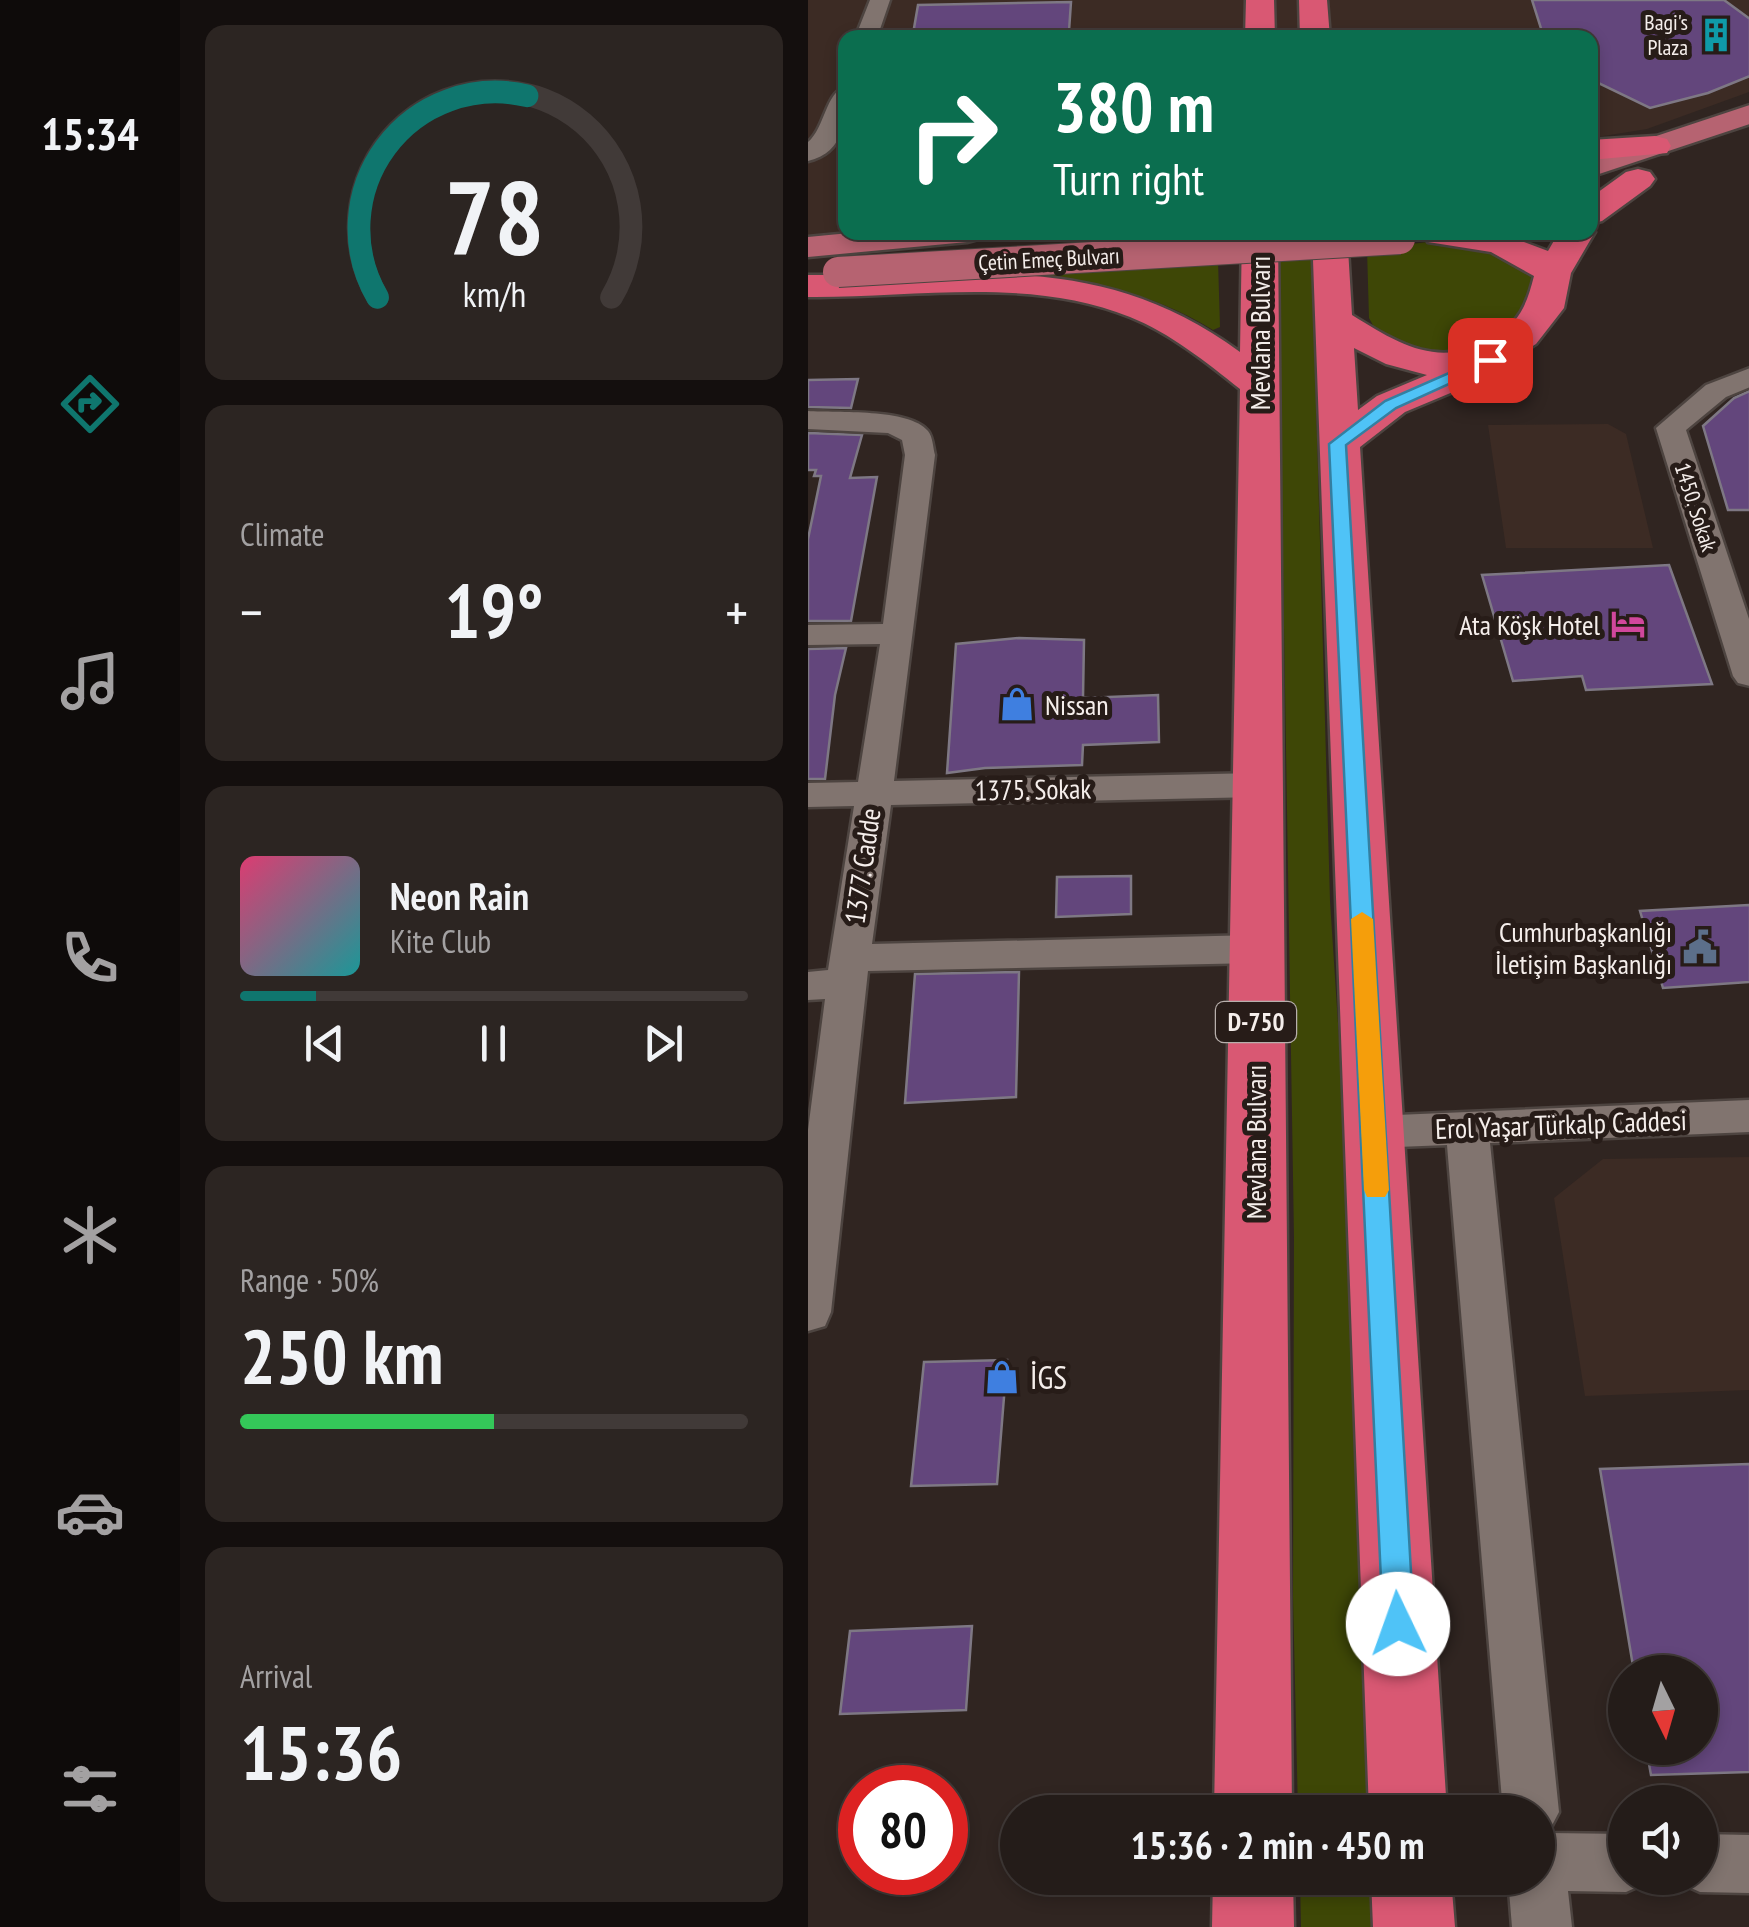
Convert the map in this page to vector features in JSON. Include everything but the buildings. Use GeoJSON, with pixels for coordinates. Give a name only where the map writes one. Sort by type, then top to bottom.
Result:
{"type":"FeatureCollection","features":[{"type":"Feature","properties":{"kind":"highway"},"geometry":{"type":"LineString","coordinates":[[1260,0],[1260,30]]}},
{"type":"Feature","properties":{"kind":"highway"},"geometry":{"type":"LineString","coordinates":[[1313,0],[1315,30]]}},
{"type":"Feature","properties":{"kind":"highway"},"geometry":{"type":"LineString","coordinates":[[1598,150],[1655,146]]}},
{"type":"Feature","properties":{"kind":"highway"},"geometry":{"type":"LineString","coordinates":[[1598,208],[1638,178]]}},
{"type":"Feature","properties":{"kind":"highway","name":"Mevlana Bulvarı"},"geometry":{"type":"LineString","coordinates":[[1253,1795],[1259,385],[1289,240]]}},
{"type":"Feature","properties":{"kind":"highway"},"geometry":{"type":"LineString","coordinates":[[1292,240],[1331,318],[1407,1795]]}},
{"type":"Feature","properties":{"kind":"highway"},"geometry":{"type":"LineString","coordinates":[[1480,240],[1508,245],[1533,256],[1553,273]]}},
{"type":"Feature","properties":{"kind":"highway"},"geometry":{"type":"LineString","coordinates":[[1338,444],[1390,404],[1490,360],[1532,326],[1548,299],[1553,273],[1573,240]]}},
{"type":"Feature","properties":{"kind":"highway"},"geometry":{"type":"LineString","coordinates":[[818,266],[1084,292],[1159,317],[1194,337],[1259,385]]}},
{"type":"Feature","properties":{"kind":"highway"},"geometry":{"type":"LineString","coordinates":[[1331,318],[1408,361],[1438,366],[1490,360]]}},
{"type":"Feature","properties":{"kind":"highway"},"geometry":{"type":"LineString","coordinates":[[1253,1895],[1253,1927]]}},
{"type":"Feature","properties":{"kind":"highway"},"geometry":{"type":"LineString","coordinates":[[1413,1895],[1414,1927]]}},
{"type":"Feature","properties":{"kind":"main road"},"geometry":{"type":"LineString","coordinates":[[1598,165],[1750,114]]}},
{"type":"Feature","properties":{"kind":"main road"},"geometry":{"type":"LineString","coordinates":[[1598,190],[1750,138]]}},
{"type":"Feature","properties":{"kind":"main road"},"geometry":{"type":"LineString","coordinates":[[818,266],[932,240]]}},
{"type":"Feature","properties":{"kind":"main road","name":"Çetin Emeç Bulvarı"},"geometry":{"type":"LineString","coordinates":[[818,266],[1227,240]]}},
{"type":"Feature","properties":{"kind":"street"},"geometry":{"type":"LineString","coordinates":[[869,30],[880,0]]}},
{"type":"Feature","properties":{"kind":"street"},"geometry":{"type":"LineString","coordinates":[[808,154],[829,138],[838,114]]}},
{"type":"Feature","properties":{"kind":"street","name":"1450. Sokak"},"geometry":{"type":"LineString","coordinates":[[1750,376],[1716,390],[1671,428],[1750,676]]}},
{"type":"Feature","properties":{"kind":"street","name":"1377. Cadde"},"geometry":{"type":"LineString","coordinates":[[808,420],[904,428],[916,435],[920,454],[898,634],[872,792],[835,975],[808,1312]]}},
{"type":"Feature","properties":{"kind":"street"},"geometry":{"type":"LineString","coordinates":[[808,634],[898,634]]}},
{"type":"Feature","properties":{"kind":"street","name":"1375. Sokak"},"geometry":{"type":"LineString","coordinates":[[808,795],[1258,785]]}},
{"type":"Feature","properties":{"kind":"street"},"geometry":{"type":"LineString","coordinates":[[835,975],[1257,949]]}},
{"type":"Feature","properties":{"kind":"street","name":"Erol Yaşar Türkalp Caddesi"},"geometry":{"type":"LineString","coordinates":[[1373,1132],[1750,1116]]}},
{"type":"Feature","properties":{"kind":"street"},"geometry":{"type":"LineString","coordinates":[[1467,1128],[1529,1795]]}},
{"type":"Feature","properties":{"kind":"street"},"geometry":{"type":"LineString","coordinates":[[1555,1862],[1608,1862]]}},
{"type":"Feature","properties":{"kind":"street"},"geometry":{"type":"LineString","coordinates":[[1718,1863],[1750,1864]]}},
{"type":"Feature","properties":{"kind":"street"},"geometry":{"type":"LineString","coordinates":[[1539,1895],[1542,1927]]}},
{"type":"Feature","properties":{"kind":"shaded area"},"geometry":{"type":"Polygon","coordinates":[[[808,0],[1749,0],[1749,92],[1647,129],[1598,137],[1598,30],[838,30],[838,233],[808,235],[808,0]]]}},
{"type":"Feature","properties":{"kind":"shaded area"},"geometry":{"type":"Polygon","coordinates":[[[1608,424],[1626,434],[1653,548],[1506,548],[1488,425],[1608,424]]]}},
{"type":"Feature","properties":{"kind":"shaded area"},"geometry":{"type":"Polygon","coordinates":[[[1749,1157],[1749,1390],[1585,1396],[1554,1198],[1603,1159],[1749,1157]]]}},
{"type":"Feature","properties":{"kind":"green space"},"geometry":{"type":"Polygon","coordinates":[[[1437,241],[1490,243],[1535,273],[1536,291],[1518,319],[1473,350],[1423,358],[1375,329],[1369,318],[1367,249],[1437,241]]]}},
{"type":"Feature","properties":{"kind":"green space"},"geometry":{"type":"Polygon","coordinates":[[[1312,256],[1330,901],[1351,1222],[1368,1795],[1298,1795],[1293,1597],[1294,1238],[1278,258],[1312,256]]]}},
{"type":"Feature","properties":{"kind":"green space"},"geometry":{"type":"Polygon","coordinates":[[[1218,260],[1220,327],[1213,330],[1151,300],[1088,284],[954,275],[1218,260]]]}},
{"type":"Feature","properties":{"kind":"green space"},"geometry":{"type":"Polygon","coordinates":[[[1300,1895],[1372,1895],[1373,1927],[1301,1927],[1300,1895]]]}},
{"type":"Feature","properties":{"kind":"slow traffic"},"geometry":{"type":"LineString","coordinates":[[1362,919],[1376,1190]]}},
{"type":"Feature","properties":{"kind":"place","name":"Bagi's Plaza"},"geometry":{"type":"Point","coordinates":[1716,35]}},
{"type":"Feature","properties":{"kind":"place","name":"Ata Köşk Hotel"},"geometry":{"type":"Point","coordinates":[1628,624]}},
{"type":"Feature","properties":{"kind":"place","name":"Nissan"},"geometry":{"type":"Point","coordinates":[1017,704]}},
{"type":"Feature","properties":{"kind":"place","name":"Cumhurbaşkanlığı İletişim Başkanlığı"},"geometry":{"type":"Point","coordinates":[1700,947]}},
{"type":"Feature","properties":{"kind":"place","name":"İGS"},"geometry":{"type":"Point","coordinates":[1002,1377]}},
{"type":"Feature","properties":{"kind":"route"},"geometry":{"type":"LineString","coordinates":[[1398,1624],[1338,444],[1390,404],[1490,360]]}}]}
